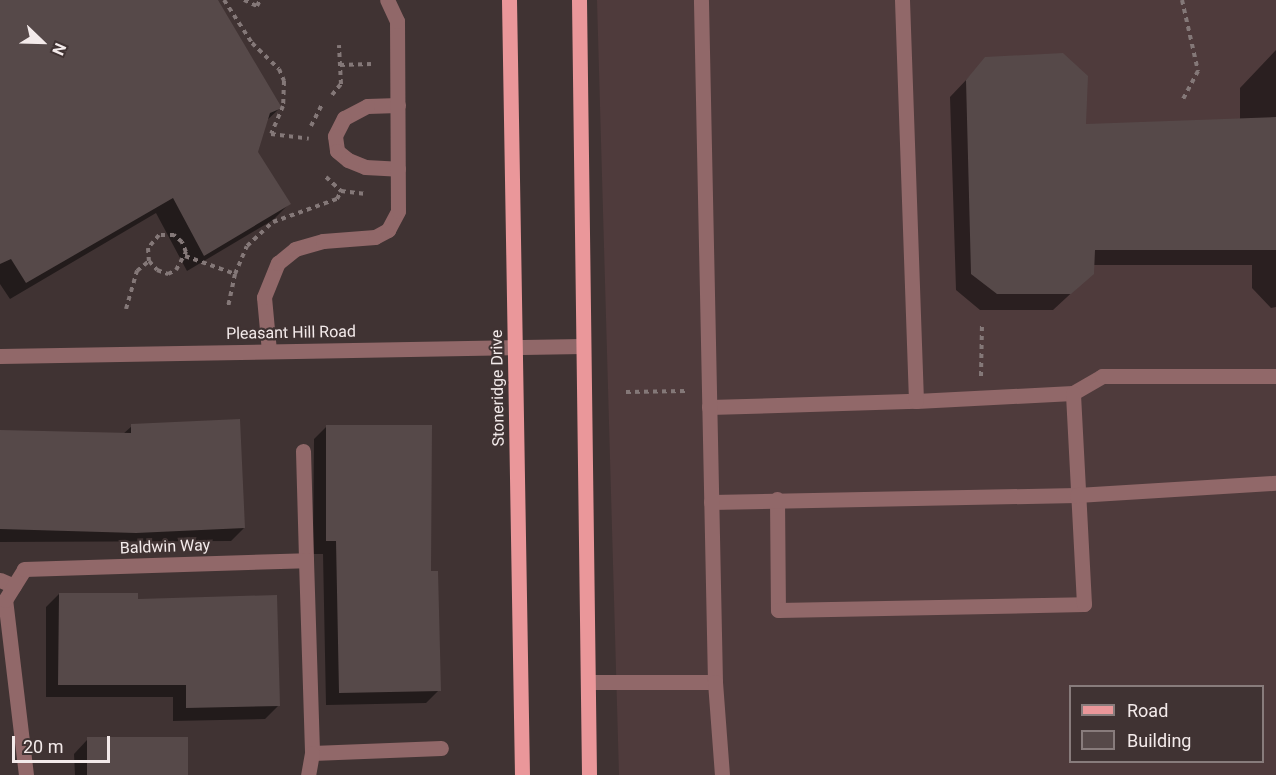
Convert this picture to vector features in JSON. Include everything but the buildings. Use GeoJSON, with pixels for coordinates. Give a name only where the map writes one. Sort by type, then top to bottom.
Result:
{"type":"FeatureCollection","features":[{"type":"Feature","properties":{"kind":"main road","name":"Stoneridge Drive"},"geometry":{"type":"LineString","coordinates":[[509,0],[522,775]]}},
{"type":"Feature","properties":{"kind":"main road"},"geometry":{"type":"LineString","coordinates":[[579,0],[589,775]]}},
{"type":"Feature","properties":{"kind":"street"},"geometry":{"type":"LineString","coordinates":[[269,351],[264,297],[278,263],[295,249],[323,241],[375,237],[388,230],[398,211],[397,21],[387,0]]}},
{"type":"Feature","properties":{"kind":"street"},"geometry":{"type":"LineString","coordinates":[[701,0],[715,682],[722,775]]}},
{"type":"Feature","properties":{"kind":"street"},"geometry":{"type":"LineString","coordinates":[[902,0],[916,401]]}},
{"type":"Feature","properties":{"kind":"street"},"geometry":{"type":"LineString","coordinates":[[398,105],[367,106],[344,118],[335,136],[337,151],[348,160],[365,167],[398,169]]}},
{"type":"Feature","properties":{"kind":"street","name":"Pleasant Hill Road"},"geometry":{"type":"LineString","coordinates":[[0,356],[583,346]]}},
{"type":"Feature","properties":{"kind":"street"},"geometry":{"type":"LineString","coordinates":[[709,406],[916,401],[1073,393],[1102,376],[1276,376]]}},
{"type":"Feature","properties":{"kind":"street"},"geometry":{"type":"LineString","coordinates":[[777,499],[778,610],[1084,604],[1073,393]]}},
{"type":"Feature","properties":{"kind":"street"},"geometry":{"type":"LineString","coordinates":[[303,451],[312,753],[308,775]]}},
{"type":"Feature","properties":{"kind":"street"},"geometry":{"type":"LineString","coordinates":[[711,501],[1077,495],[1276,483]]}},
{"type":"Feature","properties":{"kind":"street","name":"Baldwin Way"},"geometry":{"type":"LineString","coordinates":[[7,583],[24,569],[306,561]]}},
{"type":"Feature","properties":{"kind":"street"},"geometry":{"type":"LineString","coordinates":[[7,583],[5,600],[26,775]]}},
{"type":"Feature","properties":{"kind":"street"},"geometry":{"type":"LineString","coordinates":[[588,682],[715,682]]}},
{"type":"Feature","properties":{"kind":"street"},"geometry":{"type":"LineString","coordinates":[[312,753],[441,748]]}},
{"type":"Feature","properties":{"kind":"path"},"geometry":{"type":"LineString","coordinates":[[224,0],[252,43],[279,69],[284,81],[283,106],[271,134],[309,139]]}},
{"type":"Feature","properties":{"kind":"path"},"geometry":{"type":"LineString","coordinates":[[244,0],[257,6],[260,0]]}},
{"type":"Feature","properties":{"kind":"path"},"geometry":{"type":"LineString","coordinates":[[1182,0],[1198,71],[1183,99]]}},
{"type":"Feature","properties":{"kind":"path"},"geometry":{"type":"LineString","coordinates":[[340,65],[371,63]]}},
{"type":"Feature","properties":{"kind":"path"},"geometry":{"type":"LineString","coordinates":[[228,308],[235,274],[247,246],[273,222],[337,199],[341,190]]}},
{"type":"Feature","properties":{"kind":"path"},"geometry":{"type":"LineString","coordinates":[[166,233],[182,242],[185,256],[176,270],[168,274],[157,270],[149,261],[148,248],[152,242],[166,233]]}},
{"type":"Feature","properties":{"kind":"path"},"geometry":{"type":"LineString","coordinates":[[185,256],[235,274]]}},
{"type":"Feature","properties":{"kind":"path"},"geometry":{"type":"LineString","coordinates":[[126,309],[137,271],[149,261]]}},
{"type":"Feature","properties":{"kind":"shaded area"},"geometry":{"type":"Polygon","coordinates":[[[597,0],[1276,0],[1276,775],[619,775],[597,0]]]}}]}
